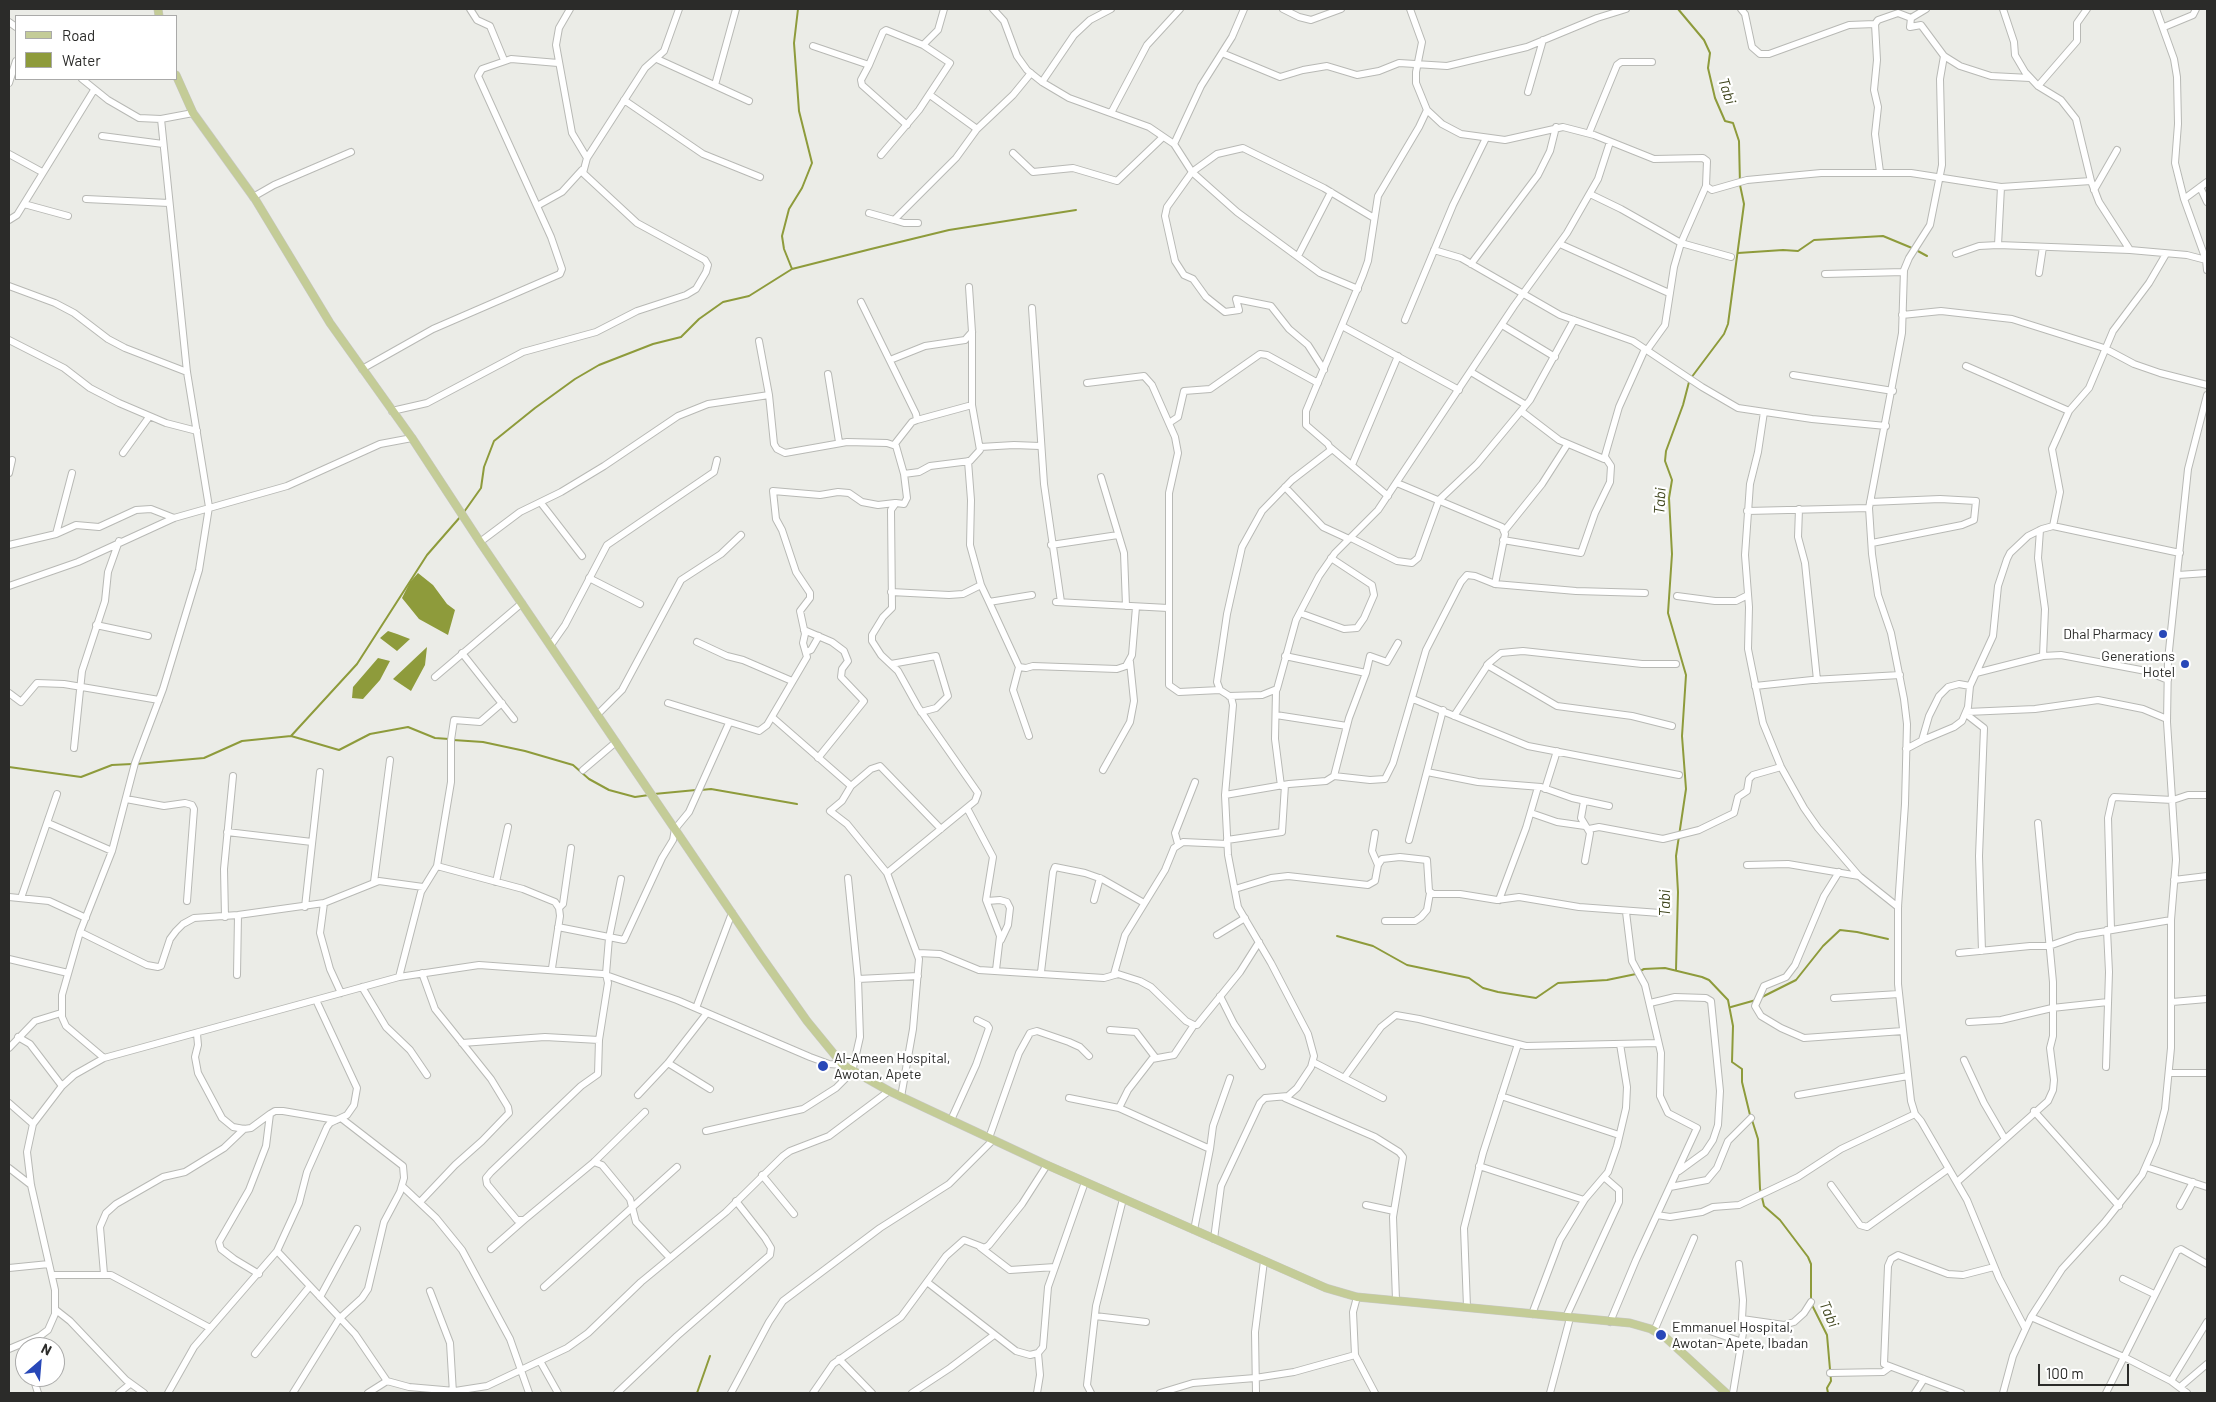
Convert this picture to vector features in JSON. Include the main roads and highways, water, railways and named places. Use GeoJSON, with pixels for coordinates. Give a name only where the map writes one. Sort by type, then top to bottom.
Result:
{"type":"FeatureCollection","features":[{"type":"Feature","properties":{"kind":"main road"},"geometry":{"type":"LineString","coordinates":[[178,79],[194,113],[253,197],[319,307],[412,438],[480,542],[732,913],[807,1021],[843,1065],[852,1072],[901,1097],[1047,1165],[1326,1288],[1357,1296],[1630,1323],[1654,1331],[1682,1352],[1726,1393]]}},
{"type":"Feature","properties":{"kind":"water"},"geometry":{"type":"Polygon","coordinates":[[[418,573],[433,585],[447,604],[455,610],[448,635],[419,619],[402,598],[410,582],[418,573]]]}},
{"type":"Feature","properties":{"kind":"water"},"geometry":{"type":"Polygon","coordinates":[[[388,631],[410,639],[397,651],[380,638],[388,631]]]}},
{"type":"Feature","properties":{"kind":"water"},"geometry":{"type":"Polygon","coordinates":[[[427,647],[425,665],[411,691],[393,679],[427,647]]]}},
{"type":"Feature","properties":{"kind":"water"},"geometry":{"type":"Polygon","coordinates":[[[378,658],[390,661],[380,680],[363,699],[352,698],[353,687],[378,658]]]}},
{"type":"Feature","properties":{"kind":"waterway"},"geometry":{"type":"LineString","coordinates":[[792,269],[784,249],[782,236],[789,209],[802,188],[812,163],[799,111],[794,43],[798,9]]}},
{"type":"Feature","properties":{"kind":"waterway","name":"Tabi"},"geometry":{"type":"LineString","coordinates":[[1678,9],[1704,40],[1710,53],[1708,68],[1715,98],[1725,121],[1733,123],[1739,141],[1740,185],[1744,204],[1728,324],[1724,334],[1691,378]]}},
{"type":"Feature","properties":{"kind":"waterway"},"geometry":{"type":"LineString","coordinates":[[464,512],[481,488],[484,467],[494,441],[575,379],[599,365],[653,344],[681,337],[699,319],[723,302],[749,296],[792,269],[949,230],[1076,210]]}},
{"type":"Feature","properties":{"kind":"waterway"},"geometry":{"type":"LineString","coordinates":[[1738,253],[1798,251],[1814,240],[1883,236],[1912,248]]}},
{"type":"Feature","properties":{"kind":"waterway"},"geometry":{"type":"LineString","coordinates":[[1916,250],[1927,256]]}},
{"type":"Feature","properties":{"kind":"waterway","name":"Tabi"},"geometry":{"type":"LineString","coordinates":[[1676,970],[1678,892],[1676,856],[1686,789],[1682,736],[1686,675],[1668,613],[1672,554],[1669,498],[1672,480],[1665,461],[1666,451],[1683,405],[1689,382]]}},
{"type":"Feature","properties":{"kind":"waterway"},"geometry":{"type":"LineString","coordinates":[[291,736],[357,664],[427,555],[461,516]]}},
{"type":"Feature","properties":{"kind":"waterway"},"geometry":{"type":"LineString","coordinates":[[136,764],[204,758],[242,741],[291,736],[339,750],[370,734],[408,727],[435,738],[449,739]]}},
{"type":"Feature","properties":{"kind":"waterway"},"geometry":{"type":"LineString","coordinates":[[453,740],[483,742],[525,751],[573,765],[589,779],[609,790],[635,797],[649,795]]}},
{"type":"Feature","properties":{"kind":"waterway"},"geometry":{"type":"LineString","coordinates":[[9,767],[81,777],[112,765],[132,764]]}},
{"type":"Feature","properties":{"kind":"waterway"},"geometry":{"type":"LineString","coordinates":[[701,790],[711,789],[797,804]]}},
{"type":"Feature","properties":{"kind":"waterway"},"geometry":{"type":"LineString","coordinates":[[654,794],[696,790]]}},
{"type":"Feature","properties":{"kind":"waterway"},"geometry":{"type":"LineString","coordinates":[[1760,998],[1796,980],[1823,946],[1840,930],[1888,939]]}},
{"type":"Feature","properties":{"kind":"waterway"},"geometry":{"type":"LineString","coordinates":[[1337,936],[1373,946],[1407,965],[1469,978],[1483,988],[1498,992],[1536,998],[1558,983],[1607,980],[1636,974]]}},
{"type":"Feature","properties":{"kind":"waterway","name":"Tabi"},"geometry":{"type":"LineString","coordinates":[[1640,971],[1644,969],[1665,968],[1702,977],[1709,980],[1728,1000],[1733,1026],[1732,1062],[1742,1069],[1742,1082],[1750,1115]]}},
{"type":"Feature","properties":{"kind":"waterway"},"geometry":{"type":"LineString","coordinates":[[1731,1007],[1756,1000]]}},
{"type":"Feature","properties":{"kind":"waterway","name":"Tabi"},"geometry":{"type":"LineString","coordinates":[[1752,1120],[1758,1139],[1760,1189],[1764,1206],[1780,1220],[1808,1257],[1811,1264],[1811,1301]]}},
{"type":"Feature","properties":{"kind":"waterway","name":"Tabi"},"geometry":{"type":"LineString","coordinates":[[1812,1305],[1827,1335],[1831,1381],[1827,1388],[1828,1393]]}},
{"type":"Feature","properties":{"kind":"waterway"},"geometry":{"type":"LineString","coordinates":[[697,1393],[710,1356]]}},
{"type":"Feature","properties":{"kind":"place","name":"Dhal Pharmacy"},"geometry":{"type":"Point","coordinates":[2163,634]}},
{"type":"Feature","properties":{"kind":"place","name":"Generations Hotel"},"geometry":{"type":"Point","coordinates":[2185,664]}},
{"type":"Feature","properties":{"kind":"place","name":"Al-Ameen Hospital, Awotan, Apete"},"geometry":{"type":"Point","coordinates":[823,1066]}},
{"type":"Feature","properties":{"kind":"place","name":"Emmanuel Hospital, Awotan- Apete, Ibadan"},"geometry":{"type":"Point","coordinates":[1661,1335]}}]}
